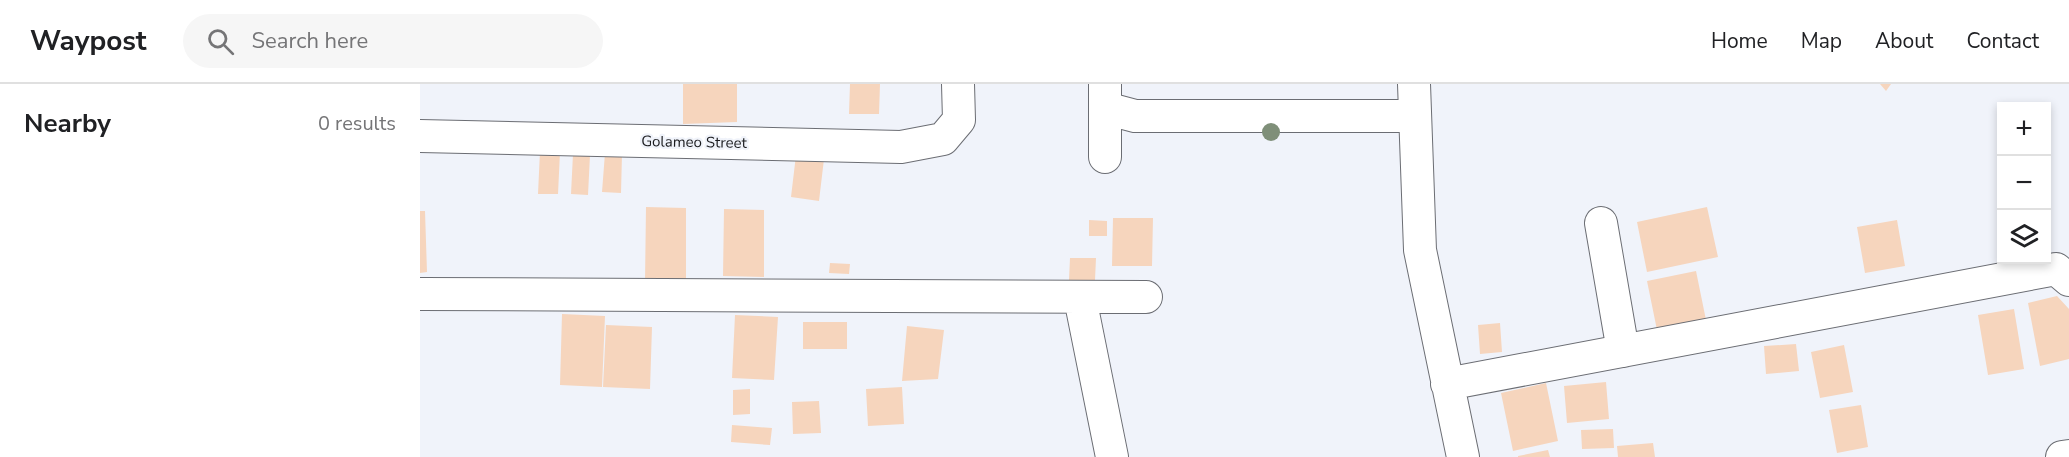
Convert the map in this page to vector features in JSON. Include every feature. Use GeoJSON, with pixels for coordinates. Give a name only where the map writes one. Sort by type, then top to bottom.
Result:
{"type":"FeatureCollection","features":[{"type":"Feature","properties":{"kind":"street","name":"Golameo Street"},"geometry":{"type":"LineString","coordinates":[[420,136],[901,147],[943,139],[959,120],[958,84]]}},
{"type":"Feature","properties":{"kind":"street"},"geometry":{"type":"LineString","coordinates":[[1413,84],[1420,250],[1462,457]]}},
{"type":"Feature","properties":{"kind":"street"},"geometry":{"type":"LineString","coordinates":[[1105,96],[1135,116],[1414,116]]}},
{"type":"Feature","properties":{"kind":"street"},"geometry":{"type":"LineString","coordinates":[[1105,96],[1106,157]]}},
{"type":"Feature","properties":{"kind":"street"},"geometry":{"type":"LineString","coordinates":[[1601,223],[1623,351]]}},
{"type":"Feature","properties":{"kind":"street"},"geometry":{"type":"LineString","coordinates":[[1447,384],[2056,269],[2069,280]]}},
{"type":"Feature","properties":{"kind":"street"},"geometry":{"type":"LineString","coordinates":[[420,294],[1146,297]]}},
{"type":"Feature","properties":{"kind":"street"},"geometry":{"type":"LineString","coordinates":[[1080,298],[1112,457]]}},
{"type":"Feature","properties":{"kind":"street"},"geometry":{"type":"LineString","coordinates":[[2062,457],[2069,456]]}},
{"type":"Feature","properties":{"kind":"building"},"geometry":{"type":"Polygon","coordinates":[[[683,84],[737,84],[737,122],[683,124],[683,84]]]}},
{"type":"Feature","properties":{"kind":"building"},"geometry":{"type":"Polygon","coordinates":[[[850,84],[880,84],[879,114],[849,114],[850,84]]]}},
{"type":"Feature","properties":{"kind":"building"},"geometry":{"type":"Polygon","coordinates":[[[1880,84],[1891,84],[1886,91],[1880,84]]]}},
{"type":"Feature","properties":{"kind":"building"},"geometry":{"type":"Polygon","coordinates":[[[540,151],[560,152],[558,194],[538,194],[540,151]]]}},
{"type":"Feature","properties":{"kind":"building"},"geometry":{"type":"Polygon","coordinates":[[[605,153],[622,154],[621,193],[602,192],[605,153]]]}},
{"type":"Feature","properties":{"kind":"building"},"geometry":{"type":"Polygon","coordinates":[[[573,154],[590,155],[588,195],[571,194],[573,154]]]}},
{"type":"Feature","properties":{"kind":"building"},"geometry":{"type":"Polygon","coordinates":[[[796,155],[824,159],[819,201],[791,197],[796,155]]]}},
{"type":"Feature","properties":{"kind":"building"},"geometry":{"type":"Polygon","coordinates":[[[646,207],[686,208],[686,282],[645,282],[646,207]]]}},
{"type":"Feature","properties":{"kind":"building"},"geometry":{"type":"Polygon","coordinates":[[[1707,207],[1718,257],[1647,272],[1637,222],[1707,207]]]}},
{"type":"Feature","properties":{"kind":"building"},"geometry":{"type":"Polygon","coordinates":[[[724,209],[764,210],[764,277],[723,276],[724,209]]]}},
{"type":"Feature","properties":{"kind":"building"},"geometry":{"type":"Polygon","coordinates":[[[420,211],[425,211],[427,272],[420,273],[420,211]]]}},
{"type":"Feature","properties":{"kind":"building"},"geometry":{"type":"Polygon","coordinates":[[[1113,218],[1153,218],[1152,266],[1112,266],[1113,218]]]}},
{"type":"Feature","properties":{"kind":"building"},"geometry":{"type":"Polygon","coordinates":[[[1089,220],[1107,221],[1107,236],[1089,236],[1089,220]]]}},
{"type":"Feature","properties":{"kind":"building"},"geometry":{"type":"Polygon","coordinates":[[[1897,220],[1905,266],[1865,273],[1857,227],[1897,220]]]}},
{"type":"Feature","properties":{"kind":"building"},"geometry":{"type":"Polygon","coordinates":[[[1070,258],[1096,258],[1095,280],[1069,280],[1070,258]]]}},
{"type":"Feature","properties":{"kind":"building"},"geometry":{"type":"Polygon","coordinates":[[[830,263],[850,264],[849,274],[829,273],[830,263]]]}},
{"type":"Feature","properties":{"kind":"building"},"geometry":{"type":"Polygon","coordinates":[[[1696,271],[1706,320],[1657,330],[1647,281],[1696,271]]]}},
{"type":"Feature","properties":{"kind":"building"},"geometry":{"type":"Polygon","coordinates":[[[2057,296],[2069,309],[2069,359],[2040,366],[2028,303],[2057,296]]]}},
{"type":"Feature","properties":{"kind":"building"},"geometry":{"type":"Polygon","coordinates":[[[2014,309],[2024,369],[1988,375],[1978,315],[2014,309]]]}},
{"type":"Feature","properties":{"kind":"building"},"geometry":{"type":"Polygon","coordinates":[[[562,314],[605,316],[602,387],[560,385],[562,314]]]}},
{"type":"Feature","properties":{"kind":"building"},"geometry":{"type":"Polygon","coordinates":[[[735,315],[778,317],[774,380],[732,378],[735,315]]]}},
{"type":"Feature","properties":{"kind":"building"},"geometry":{"type":"Polygon","coordinates":[[[803,322],[847,322],[847,349],[803,349],[803,322]]]}},
{"type":"Feature","properties":{"kind":"building"},"geometry":{"type":"Polygon","coordinates":[[[1500,323],[1502,352],[1480,354],[1478,325],[1500,323]]]}},
{"type":"Feature","properties":{"kind":"building"},"geometry":{"type":"Polygon","coordinates":[[[606,325],[652,327],[650,389],[603,387],[606,325]]]}},
{"type":"Feature","properties":{"kind":"building"},"geometry":{"type":"Polygon","coordinates":[[[907,326],[944,330],[938,379],[902,381],[907,326]]]}},
{"type":"Feature","properties":{"kind":"building"},"geometry":{"type":"Polygon","coordinates":[[[1796,344],[1799,371],[1766,374],[1764,346],[1796,344]]]}},
{"type":"Feature","properties":{"kind":"building"},"geometry":{"type":"Polygon","coordinates":[[[1844,345],[1853,392],[1820,398],[1811,352],[1844,345]]]}},
{"type":"Feature","properties":{"kind":"building"},"geometry":{"type":"Polygon","coordinates":[[[1606,382],[1609,419],[1567,423],[1564,386],[1606,382]]]}},
{"type":"Feature","properties":{"kind":"building"},"geometry":{"type":"Polygon","coordinates":[[[1546,383],[1558,441],[1513,451],[1501,393],[1546,383]]]}},
{"type":"Feature","properties":{"kind":"building"},"geometry":{"type":"Polygon","coordinates":[[[902,387],[904,424],[868,426],[866,389],[902,387]]]}},
{"type":"Feature","properties":{"kind":"building"},"geometry":{"type":"Polygon","coordinates":[[[750,389],[750,414],[733,415],[733,390],[750,389]]]}},
{"type":"Feature","properties":{"kind":"building"},"geometry":{"type":"Polygon","coordinates":[[[819,401],[821,433],[793,434],[792,402],[819,401]]]}},
{"type":"Feature","properties":{"kind":"building"},"geometry":{"type":"Polygon","coordinates":[[[1861,405],[1868,447],[1837,453],[1829,410],[1861,405]]]}},
{"type":"Feature","properties":{"kind":"building"},"geometry":{"type":"Polygon","coordinates":[[[732,425],[772,428],[770,445],[731,442],[732,425]]]}},
{"type":"Feature","properties":{"kind":"building"},"geometry":{"type":"Polygon","coordinates":[[[1613,429],[1614,448],[1582,449],[1581,430],[1613,429]]]}},
{"type":"Feature","properties":{"kind":"building"},"geometry":{"type":"Polygon","coordinates":[[[1653,443],[1655,457],[1618,457],[1617,446],[1653,443]]]}},
{"type":"Feature","properties":{"kind":"building"},"geometry":{"type":"Polygon","coordinates":[[[1548,450],[1550,457],[1518,457],[1518,456],[1548,450]]]}}]}
